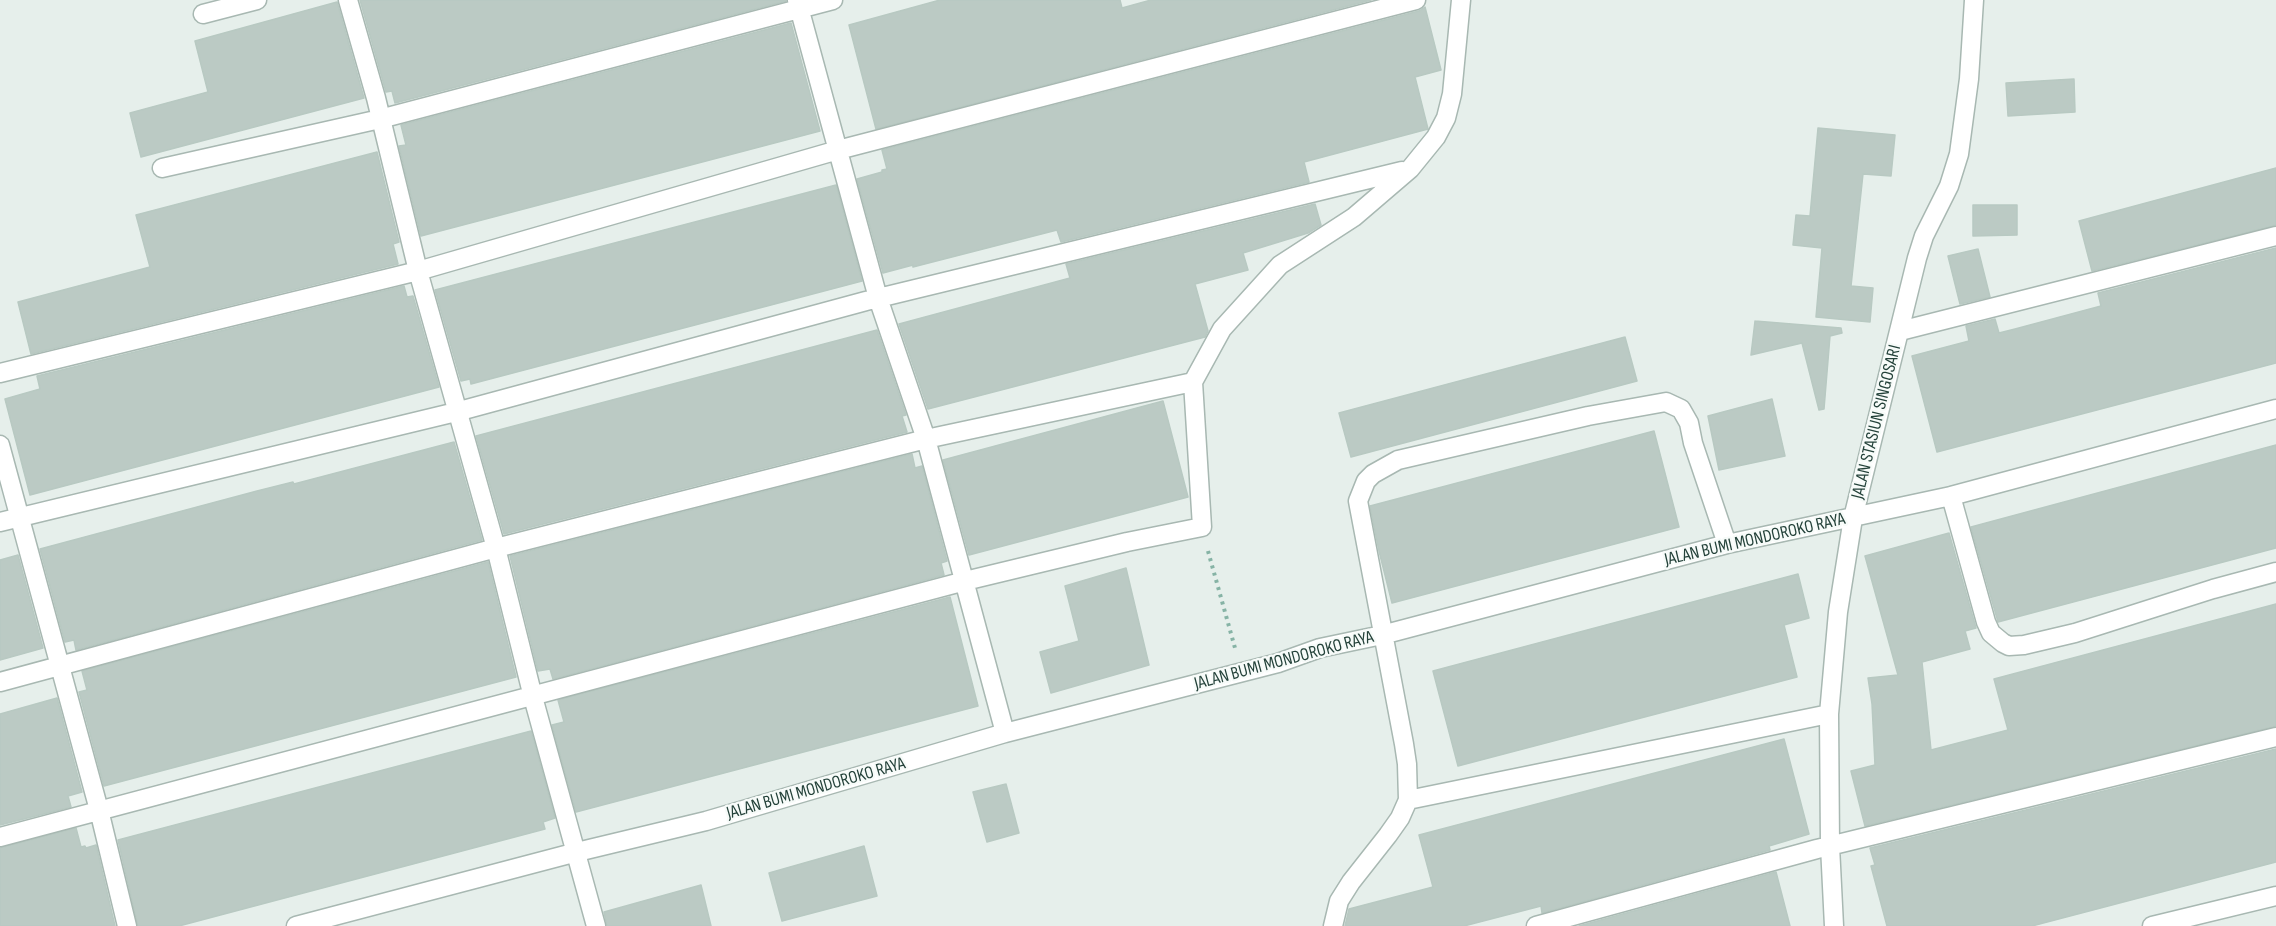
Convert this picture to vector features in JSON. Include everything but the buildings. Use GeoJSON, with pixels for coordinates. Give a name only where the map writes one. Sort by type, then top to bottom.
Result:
{"type":"FeatureCollection","features":[{"type":"Feature","properties":{"kind":"street"},"geometry":{"type":"LineString","coordinates":[[203,14],[258,0]]}},
{"type":"Feature","properties":{"kind":"street"},"geometry":{"type":"LineString","coordinates":[[348,0],[373,87],[418,271],[496,548],[533,697],[596,926]]}},
{"type":"Feature","properties":{"kind":"street"},"geometry":{"type":"LineString","coordinates":[[162,168],[380,119],[798,4],[833,0]]}},
{"type":"Feature","properties":{"kind":"street"},"geometry":{"type":"LineString","coordinates":[[0,373],[418,271],[838,150],[1416,0]]}},
{"type":"Feature","properties":{"kind":"street"},"geometry":{"type":"LineString","coordinates":[[0,837],[966,581],[1202,526],[1193,382],[1222,329],[1280,265],[1354,217],[1410,169],[1436,137],[1446,118],[1452,94],[1461,0]]}},
{"type":"Feature","properties":{"kind":"street","name":"JALAN STASIUN SINGOSARI"},"geometry":{"type":"LineString","coordinates":[[1834,926],[1830,846],[1829,714],[1838,612],[1853,518],[1917,258],[1924,236],[1949,186],[1959,154],[1970,79],[1974,0]]}},
{"type":"Feature","properties":{"kind":"street"},"geometry":{"type":"LineString","coordinates":[[798,4],[878,298],[926,439],[1005,733]]}},
{"type":"Feature","properties":{"kind":"street"},"geometry":{"type":"LineString","coordinates":[[0,522],[456,412],[878,298],[1410,169]]}},
{"type":"Feature","properties":{"kind":"street"},"geometry":{"type":"LineString","coordinates":[[1900,331],[2276,236]]}},
{"type":"Feature","properties":{"kind":"street"},"geometry":{"type":"LineString","coordinates":[[0,682],[496,548],[926,439],[1193,382]]}},
{"type":"Feature","properties":{"kind":"street"},"geometry":{"type":"LineString","coordinates":[[1333,926],[1339,901],[1400,818],[1408,800],[1406,754],[1358,501],[1366,481],[1373,474],[1398,460],[1588,416],[1666,402],[1681,409],[1689,423],[1728,544]]}},
{"type":"Feature","properties":{"kind":"street","name":"JALAN BUMI MONDOROKO RAYA"},"geometry":{"type":"LineString","coordinates":[[296,926],[577,852],[706,821],[1005,733],[1278,663],[1320,648],[1382,635],[1728,544],[1951,496],[2276,409]]}},
{"type":"Feature","properties":{"kind":"street"},"geometry":{"type":"LineString","coordinates":[[0,445],[18,517],[61,666],[127,926]]}},
{"type":"Feature","properties":{"kind":"street"},"geometry":{"type":"LineString","coordinates":[[1951,496],[1986,622],[1991,633],[2003,644],[2009,646],[2024,645],[2075,633],[2276,572]]}},
{"type":"Feature","properties":{"kind":"street"},"geometry":{"type":"LineString","coordinates":[[1408,800],[1829,714]]}},
{"type":"Feature","properties":{"kind":"street"},"geometry":{"type":"LineString","coordinates":[[1536,926],[1830,846],[2276,736]]}},
{"type":"Feature","properties":{"kind":"street"},"geometry":{"type":"LineString","coordinates":[[2152,926],[2276,896]]}},
{"type":"Feature","properties":{"kind":"path"},"geometry":{"type":"LineString","coordinates":[[1202,526],[1242,672]]}}]}
